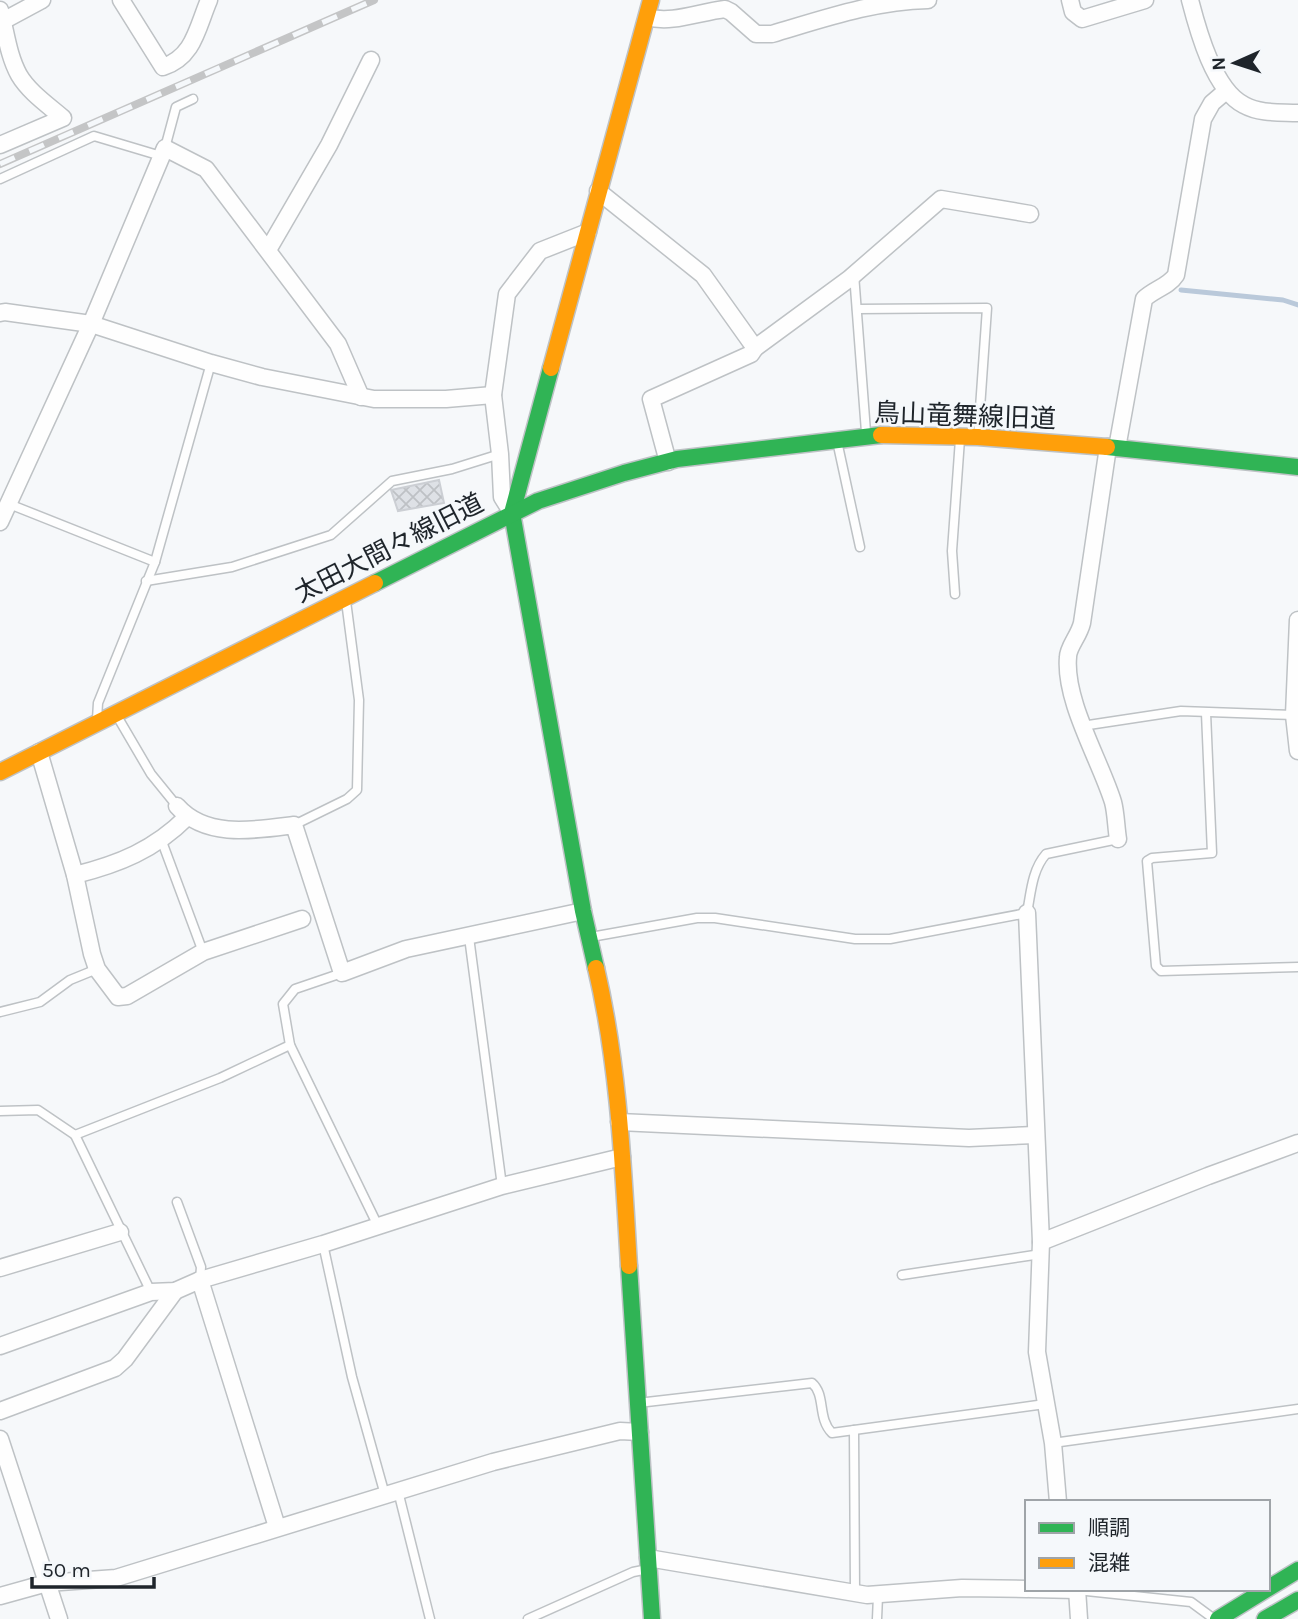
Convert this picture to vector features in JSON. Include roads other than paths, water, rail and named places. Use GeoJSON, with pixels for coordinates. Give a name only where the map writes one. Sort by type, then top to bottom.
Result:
{"type":"FeatureCollection","features":[{"type":"Feature","properties":{"kind":"street"},"geometry":{"type":"LineString","coordinates":[[0,145],[63,118],[34,93],[19,75],[7,45],[1,16],[42,0]]}},
{"type":"Feature","properties":{"kind":"street"},"geometry":{"type":"LineString","coordinates":[[121,0],[163,67],[177,62],[187,54],[209,0]]}},
{"type":"Feature","properties":{"kind":"street","name":"太田大間々線旧道"},"geometry":{"type":"LineString","coordinates":[[0,772],[512,513],[651,0]]}},
{"type":"Feature","properties":{"kind":"street"},"geometry":{"type":"LineString","coordinates":[[647,17],[657,20],[670,19],[724,9],[756,34],[772,34],[869,6],[928,0]]}},
{"type":"Feature","properties":{"kind":"street"},"geometry":{"type":"LineString","coordinates":[[1070,0],[1073,12],[1082,19],[1145,0]]}},
{"type":"Feature","properties":{"kind":"street"},"geometry":{"type":"LineString","coordinates":[[1191,0],[1199,35],[1226,91],[1244,106],[1258,111],[1298,113]]}},
{"type":"Feature","properties":{"kind":"street"},"geometry":{"type":"LineString","coordinates":[[268,250],[329,145],[371,60]]}},
{"type":"Feature","properties":{"kind":"street"},"geometry":{"type":"LineString","coordinates":[[1118,839],[1113,802],[1082,726],[1067,672],[1068,654],[1077,640],[1082,623],[1112,448],[1144,299],[1172,281],[1176,275],[1203,119],[1212,103],[1226,91]]}},
{"type":"Feature","properties":{"kind":"street"},"geometry":{"type":"LineString","coordinates":[[0,522],[5,504],[91,324],[163,152],[206,169],[338,344],[361,397]]}},
{"type":"Feature","properties":{"kind":"street"},"geometry":{"type":"LineString","coordinates":[[598,191],[703,275],[755,348]]}},
{"type":"Feature","properties":{"kind":"street"},"geometry":{"type":"LineString","coordinates":[[668,462],[651,399],[751,354],[755,348],[854,274],[941,199],[1030,214]]}},
{"type":"Feature","properties":{"kind":"street"},"geometry":{"type":"LineString","coordinates":[[588,232],[540,251],[507,294],[493,395],[502,497],[512,513],[583,911],[606,1010],[622,1157],[652,1619]]}},
{"type":"Feature","properties":{"kind":"street"},"geometry":{"type":"LineString","coordinates":[[0,313],[91,324],[262,377],[361,397],[446,399],[493,395]]}},
{"type":"Feature","properties":{"kind":"street","name":"鳥山竜舞線旧道"},"geometry":{"type":"LineString","coordinates":[[512,513],[538,501],[624,473],[668,462],[866,435],[978,437],[1298,467]]}},
{"type":"Feature","properties":{"kind":"street"},"geometry":{"type":"LineString","coordinates":[[1298,620],[1294,715],[1298,751]]}},
{"type":"Feature","properties":{"kind":"street"},"geometry":{"type":"LineString","coordinates":[[39,752],[75,875],[97,968],[118,997],[127,996],[203,952],[302,919]]}},
{"type":"Feature","properties":{"kind":"street"},"geometry":{"type":"LineString","coordinates":[[75,875],[117,864],[161,839],[182,812],[196,822],[242,832],[294,825],[342,972],[406,950],[583,911]]}},
{"type":"Feature","properties":{"kind":"street"},"geometry":{"type":"LineString","coordinates":[[1027,913],[1041,1248],[1037,1352],[1053,1443],[1058,1500]]}},
{"type":"Feature","properties":{"kind":"street"},"geometry":{"type":"LineString","coordinates":[[619,1122],[969,1138],[1035,1135]]}},
{"type":"Feature","properties":{"kind":"street"},"geometry":{"type":"LineString","coordinates":[[1041,1248],[1208,1176],[1298,1143]]}},
{"type":"Feature","properties":{"kind":"street"},"geometry":{"type":"LineString","coordinates":[[0,1346],[150,1292],[174,1291],[201,1280],[502,1186],[622,1157]]}},
{"type":"Feature","properties":{"kind":"street"},"geometry":{"type":"LineString","coordinates":[[0,1268],[120,1232]]}},
{"type":"Feature","properties":{"kind":"street"},"geometry":{"type":"LineString","coordinates":[[201,1280],[277,1527]]}},
{"type":"Feature","properties":{"kind":"street"},"geometry":{"type":"LineString","coordinates":[[0,1411],[114,1367],[125,1359],[174,1291]]}},
{"type":"Feature","properties":{"kind":"street"},"geometry":{"type":"LineString","coordinates":[[0,1597],[47,1583],[116,1578],[493,1462],[620,1431],[640,1432]]}},
{"type":"Feature","properties":{"kind":"street"},"geometry":{"type":"LineString","coordinates":[[0,1438],[59,1619]]}},
{"type":"Feature","properties":{"kind":"street"},"geometry":{"type":"LineString","coordinates":[[649,1563],[878,1596],[961,1588],[1025,1589]]}},
{"type":"Feature","properties":{"kind":"street"},"geometry":{"type":"LineString","coordinates":[[1270,1589],[1298,1570]]}},
{"type":"Feature","properties":{"kind":"street"},"geometry":{"type":"LineString","coordinates":[[1077,1591],[1079,1619]]}},
{"type":"Feature","properties":{"kind":"street"},"geometry":{"type":"LineString","coordinates":[[1216,1619],[1266,1591]]}},
{"type":"Feature","properties":{"kind":"street"},"geometry":{"type":"LineString","coordinates":[[1265,1619],[1298,1600]]}},
{"type":"Feature","properties":{"kind":"lane"},"geometry":{"type":"LineString","coordinates":[[0,179],[94,136],[163,152],[176,107],[193,99]]}},
{"type":"Feature","properties":{"kind":"lane"},"geometry":{"type":"LineString","coordinates":[[854,274],[866,435]]}},
{"type":"Feature","properties":{"kind":"lane"},"geometry":{"type":"LineString","coordinates":[[856,310],[987,307],[978,437]]}},
{"type":"Feature","properties":{"kind":"lane"},"geometry":{"type":"LineString","coordinates":[[96,722],[98,703],[155,562],[211,363]]}},
{"type":"Feature","properties":{"kind":"lane"},"geometry":{"type":"LineString","coordinates":[[955,594],[951,551],[960,436]]}},
{"type":"Feature","properties":{"kind":"lane"},"geometry":{"type":"LineString","coordinates":[[837,439],[860,547]]}},
{"type":"Feature","properties":{"kind":"lane"},"geometry":{"type":"LineString","coordinates":[[146,581],[232,567],[331,535],[392,481],[452,470],[500,454]]}},
{"type":"Feature","properties":{"kind":"lane"},"geometry":{"type":"LineString","coordinates":[[5,504],[155,562]]}},
{"type":"Feature","properties":{"kind":"lane"},"geometry":{"type":"LineString","coordinates":[[294,825],[347,799],[357,790],[359,700],[345,597]]}},
{"type":"Feature","properties":{"kind":"lane"},"geometry":{"type":"LineString","coordinates":[[1082,726],[1181,711],[1294,715]]}},
{"type":"Feature","properties":{"kind":"lane"},"geometry":{"type":"LineString","coordinates":[[1206,713],[1212,853],[1152,858],[1147,861],[1156,966],[1161,971],[1298,967]]}},
{"type":"Feature","properties":{"kind":"lane"},"geometry":{"type":"LineString","coordinates":[[117,714],[151,774],[182,812]]}},
{"type":"Feature","properties":{"kind":"lane"},"geometry":{"type":"LineString","coordinates":[[161,839],[203,952]]}},
{"type":"Feature","properties":{"kind":"lane"},"geometry":{"type":"LineString","coordinates":[[588,937],[697,918],[715,918],[855,939],[890,939],[1027,913],[1035,873],[1046,854],[1118,839]]}},
{"type":"Feature","properties":{"kind":"lane"},"geometry":{"type":"LineString","coordinates":[[302,919],[324,912]]}},
{"type":"Feature","properties":{"kind":"lane"},"geometry":{"type":"LineString","coordinates":[[469,937],[502,1186]]}},
{"type":"Feature","properties":{"kind":"lane"},"geometry":{"type":"LineString","coordinates":[[0,1012],[40,1002],[71,980],[97,968]]}},
{"type":"Feature","properties":{"kind":"lane"},"geometry":{"type":"LineString","coordinates":[[342,972],[295,989],[283,1004],[290,1045],[377,1226]]}},
{"type":"Feature","properties":{"kind":"lane"},"geometry":{"type":"LineString","coordinates":[[75,1135],[220,1078],[290,1045]]}},
{"type":"Feature","properties":{"kind":"lane"},"geometry":{"type":"LineString","coordinates":[[0,1111],[38,1110],[75,1135],[150,1292]]}},
{"type":"Feature","properties":{"kind":"lane"},"geometry":{"type":"LineString","coordinates":[[177,1202],[201,1267],[201,1280]]}},
{"type":"Feature","properties":{"kind":"lane"},"geometry":{"type":"LineString","coordinates":[[323,1244],[352,1377],[392,1493],[430,1619]]}},
{"type":"Feature","properties":{"kind":"lane"},"geometry":{"type":"LineString","coordinates":[[902,1275],[1041,1248]]}},
{"type":"Feature","properties":{"kind":"lane"},"geometry":{"type":"LineString","coordinates":[[638,1403],[811,1382],[818,1388],[824,1426],[832,1433],[1045,1404]]}},
{"type":"Feature","properties":{"kind":"lane"},"geometry":{"type":"LineString","coordinates":[[1053,1443],[1298,1409]]}},
{"type":"Feature","properties":{"kind":"lane"},"geometry":{"type":"LineString","coordinates":[[854,1430],[855,1593]]}},
{"type":"Feature","properties":{"kind":"lane"},"geometry":{"type":"LineString","coordinates":[[528,1619],[649,1563]]}},
{"type":"Feature","properties":{"kind":"lane"},"geometry":{"type":"LineString","coordinates":[[1086,1591],[1191,1602],[1216,1619]]}},
{"type":"Feature","properties":{"kind":"lane"},"geometry":{"type":"LineString","coordinates":[[877,1619],[878,1596]]}},
{"type":"Feature","properties":{"kind":"waterway"},"geometry":{"type":"LineString","coordinates":[[1181,290],[1283,300],[1298,305]]}},
{"type":"Feature","properties":{"kind":"railway"},"geometry":{"type":"LineString","coordinates":[[0,164],[374,0]]}}]}
